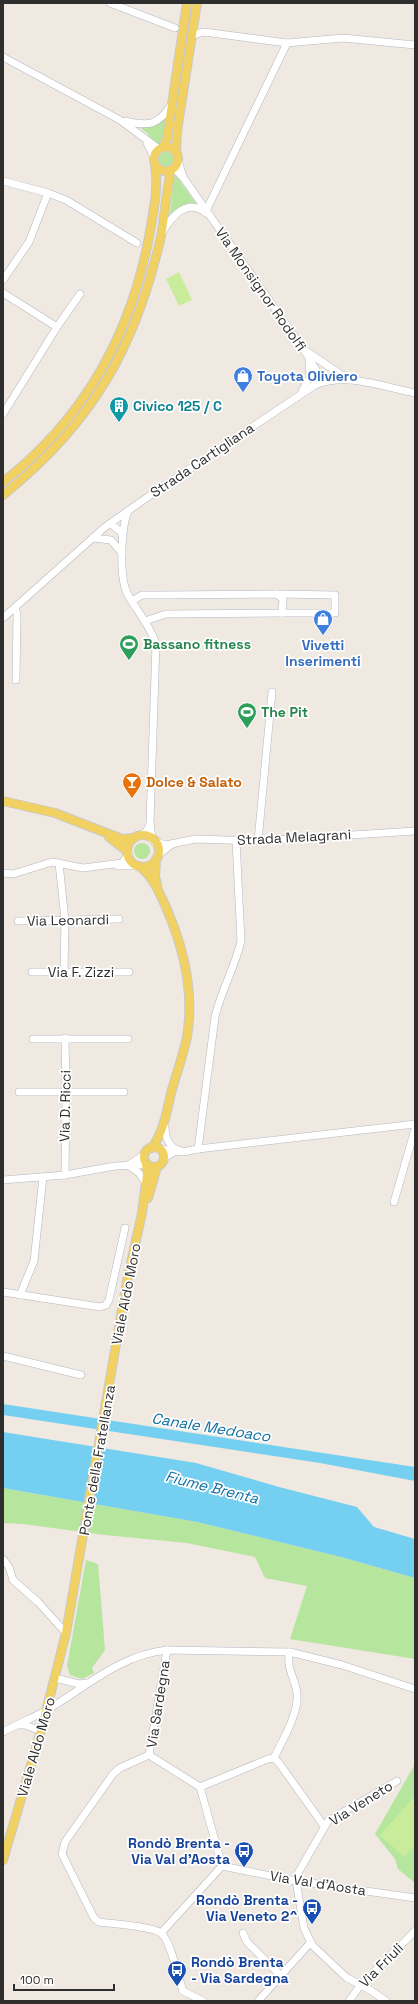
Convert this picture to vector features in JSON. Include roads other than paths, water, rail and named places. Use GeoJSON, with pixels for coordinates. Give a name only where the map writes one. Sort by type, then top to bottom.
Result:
{"type":"FeatureCollection","features":[{"type":"Feature","properties":{"kind":"main road"},"geometry":{"type":"LineString","coordinates":[[3,482],[17,471],[58,432],[79,405],[103,369],[124,323],[147,249],[157,182],[155,161],[166,138],[188,3]]}},
{"type":"Feature","properties":{"kind":"main road"},"geometry":{"type":"LineString","coordinates":[[3,495],[66,438],[87,411],[112,372],[132,329],[144,297],[161,236],[174,167],[197,3]]}},
{"type":"Feature","properties":{"kind":"main road"},"geometry":{"type":"LineString","coordinates":[[161,148],[170,147],[176,151]]}},
{"type":"Feature","properties":{"kind":"main road"},"geometry":{"type":"LineString","coordinates":[[155,161],[160,170],[174,167]]}},
{"type":"Feature","properties":{"kind":"main road"},"geometry":{"type":"LineString","coordinates":[[3,801],[55,813],[122,838],[138,837],[153,840],[158,848],[155,877],[159,892]]}},
{"type":"Feature","properties":{"kind":"main road"},"geometry":{"type":"LineString","coordinates":[[102,831],[127,853],[153,881],[177,934],[185,958],[189,984],[187,1038],[156,1149]]}},
{"type":"Feature","properties":{"kind":"main road"},"geometry":{"type":"LineString","coordinates":[[127,853],[130,841],[138,837]]}},
{"type":"Feature","properties":{"kind":"main road"},"geometry":{"type":"LineString","coordinates":[[138,866],[147,866],[157,857]]}},
{"type":"Feature","properties":{"kind":"main road"},"geometry":{"type":"LineString","coordinates":[[157,1167],[151,1167],[145,1159],[156,1149],[165,1128],[167,1111]]}},
{"type":"Feature","properties":{"kind":"main road"},"geometry":{"type":"LineString","coordinates":[[156,1149],[164,1158]]}},
{"type":"Feature","properties":{"kind":"main road","name":"Viale Aldo Moro"},"geometry":{"type":"LineString","coordinates":[[142,1213],[157,1167],[162,1163],[164,1158]]}},
{"type":"Feature","properties":{"kind":"main road","name":"Viale Aldo Moro"},"geometry":{"type":"LineString","coordinates":[[111,1376],[127,1281],[142,1213],[147,1175],[145,1159]]}},
{"type":"Feature","properties":{"kind":"main road","name":"Ponte della Fratellanza"},"geometry":{"type":"LineString","coordinates":[[82,1545],[111,1376]]}},
{"type":"Feature","properties":{"kind":"main road","name":"Viale Aldo Moro"},"geometry":{"type":"LineString","coordinates":[[3,1860],[55,1678],[66,1633],[82,1545]]}},
{"type":"Feature","properties":{"kind":"street"},"geometry":{"type":"LineString","coordinates":[[110,3],[175,28]]}},
{"type":"Feature","properties":{"kind":"street"},"geometry":{"type":"LineString","coordinates":[[192,35],[204,32],[287,43],[343,38],[415,45]]}},
{"type":"Feature","properties":{"kind":"street"},"geometry":{"type":"LineString","coordinates":[[206,211],[287,43]]}},
{"type":"Feature","properties":{"kind":"street"},"geometry":{"type":"LineString","coordinates":[[3,56],[120,120],[161,148]]}},
{"type":"Feature","properties":{"kind":"street"},"geometry":{"type":"LineString","coordinates":[[120,120],[136,124],[156,122],[163,117],[172,104]]}},
{"type":"Feature","properties":{"kind":"street"},"geometry":{"type":"LineString","coordinates":[[144,137],[155,161]]}},
{"type":"Feature","properties":{"kind":"street","name":"Via Monsignor Rodolfi"},"geometry":{"type":"LineString","coordinates":[[174,167],[185,180],[308,356],[323,382]]}},
{"type":"Feature","properties":{"kind":"street"},"geometry":{"type":"LineString","coordinates":[[3,182],[48,192],[66,200],[137,243]]}},
{"type":"Feature","properties":{"kind":"street"},"geometry":{"type":"LineString","coordinates":[[3,280],[29,242],[48,192]]}},
{"type":"Feature","properties":{"kind":"street","name":"Via Monsignor Rodolfi"},"geometry":{"type":"LineString","coordinates":[[161,236],[170,220],[179,210],[195,208],[204,211],[211,218]]}},
{"type":"Feature","properties":{"kind":"street"},"geometry":{"type":"LineString","coordinates":[[3,293],[57,327]]}},
{"type":"Feature","properties":{"kind":"street"},"geometry":{"type":"LineString","coordinates":[[3,414],[57,327],[80,294]]}},
{"type":"Feature","properties":{"kind":"street"},"geometry":{"type":"LineString","coordinates":[[301,347],[340,374],[358,381]]}},
{"type":"Feature","properties":{"kind":"street"},"geometry":{"type":"LineString","coordinates":[[298,396],[306,387],[310,377],[311,369],[308,356]]}},
{"type":"Feature","properties":{"kind":"street","name":"Strada Cartigliana"},"geometry":{"type":"LineString","coordinates":[[3,618],[110,524],[298,396],[323,382],[341,379],[358,381],[415,393]]}},
{"type":"Feature","properties":{"kind":"street"},"geometry":{"type":"LineString","coordinates":[[128,511],[124,522],[122,553],[126,591],[145,621],[156,644],[150,822],[149,828],[138,837]]}},
{"type":"Feature","properties":{"kind":"street"},"geometry":{"type":"LineString","coordinates":[[110,524],[120,532],[123,538]]}},
{"type":"Feature","properties":{"kind":"street"},"geometry":{"type":"LineString","coordinates":[[110,524],[115,543],[122,553]]}},
{"type":"Feature","properties":{"kind":"street"},"geometry":{"type":"LineString","coordinates":[[93,538],[103,538],[115,543]]}},
{"type":"Feature","properties":{"kind":"street"},"geometry":{"type":"LineString","coordinates":[[276,594],[282,599],[282,613]]}},
{"type":"Feature","properties":{"kind":"street"},"geometry":{"type":"LineString","coordinates":[[132,601],[142,595],[335,595],[335,613],[166,614],[145,621]]}},
{"type":"Feature","properties":{"kind":"street"},"geometry":{"type":"LineString","coordinates":[[15,607],[17,614],[16,680]]}},
{"type":"Feature","properties":{"kind":"street"},"geometry":{"type":"LineString","coordinates":[[258,841],[272,692]]}},
{"type":"Feature","properties":{"kind":"street"},"geometry":{"type":"LineString","coordinates":[[150,822],[153,840]]}},
{"type":"Feature","properties":{"kind":"street","name":"Strada Melagrani"},"geometry":{"type":"LineString","coordinates":[[153,840],[162,844],[173,844],[196,839],[258,841],[415,831]]}},
{"type":"Feature","properties":{"kind":"street"},"geometry":{"type":"LineString","coordinates":[[198,1149],[214,1017],[219,999],[238,953],[241,941],[236,840]]}},
{"type":"Feature","properties":{"kind":"street","name":"Strada Melagrani"},"geometry":{"type":"LineString","coordinates":[[157,857],[173,844]]}},
{"type":"Feature","properties":{"kind":"street"},"geometry":{"type":"LineString","coordinates":[[3,873],[12,874],[52,862],[83,868],[122,864],[127,853]]}},
{"type":"Feature","properties":{"kind":"street"},"geometry":{"type":"LineString","coordinates":[[59,863],[64,920],[64,973]]}},
{"type":"Feature","properties":{"kind":"street"},"geometry":{"type":"LineString","coordinates":[[114,865],[138,866]]}},
{"type":"Feature","properties":{"kind":"street","name":"Via Leonardi"},"geometry":{"type":"LineString","coordinates":[[18,921],[119,919]]}},
{"type":"Feature","properties":{"kind":"street","name":"Via F. Zizzi"},"geometry":{"type":"LineString","coordinates":[[32,972],[129,972]]}},
{"type":"Feature","properties":{"kind":"street","name":"Via D. Ricci"},"geometry":{"type":"LineString","coordinates":[[65,1038],[65,1175]]}},
{"type":"Feature","properties":{"kind":"street"},"geometry":{"type":"LineString","coordinates":[[33,1039],[128,1038]]}},
{"type":"Feature","properties":{"kind":"street"},"geometry":{"type":"LineString","coordinates":[[19,1092],[124,1092]]}},
{"type":"Feature","properties":{"kind":"street"},"geometry":{"type":"LineString","coordinates":[[156,1149],[183,1152],[415,1124]]}},
{"type":"Feature","properties":{"kind":"street"},"geometry":{"type":"LineString","coordinates":[[165,1128],[166,1139],[177,1150],[183,1152]]}},
{"type":"Feature","properties":{"kind":"street"},"geometry":{"type":"LineString","coordinates":[[394,1202],[415,1129]]}},
{"type":"Feature","properties":{"kind":"street"},"geometry":{"type":"LineString","coordinates":[[164,1158],[175,1152]]}},
{"type":"Feature","properties":{"kind":"street"},"geometry":{"type":"LineString","coordinates":[[3,1180],[65,1175],[128,1165],[141,1165],[145,1159]]}},
{"type":"Feature","properties":{"kind":"street"},"geometry":{"type":"LineString","coordinates":[[128,1165],[139,1173],[146,1184]]}},
{"type":"Feature","properties":{"kind":"street"},"geometry":{"type":"LineString","coordinates":[[20,1295],[34,1261],[43,1177]]}},
{"type":"Feature","properties":{"kind":"street"},"geometry":{"type":"LineString","coordinates":[[3,1292],[100,1307],[106,1305],[109,1300],[125,1228]]}},
{"type":"Feature","properties":{"kind":"street"},"geometry":{"type":"LineString","coordinates":[[3,1356],[82,1375]]}},
{"type":"Feature","properties":{"kind":"street"},"geometry":{"type":"LineString","coordinates":[[3,1559],[9,1567],[14,1580],[38,1602],[66,1633]]}},
{"type":"Feature","properties":{"kind":"street"},"geometry":{"type":"LineString","coordinates":[[3,1732],[46,1710],[126,1661],[147,1653],[167,1650],[290,1652],[342,1665],[415,1689]]}},
{"type":"Feature","properties":{"kind":"street","name":"Via Sardegna"},"geometry":{"type":"LineString","coordinates":[[161,1933],[151,1929],[99,1922],[94,1918],[62,1854],[65,1842],[113,1774],[120,1768],[149,1755],[167,1650]]}},
{"type":"Feature","properties":{"kind":"street"},"geometry":{"type":"LineString","coordinates":[[200,1787],[268,1759],[274,1758],[288,1728],[297,1703],[297,1693],[289,1668],[290,1652]]}},
{"type":"Feature","properties":{"kind":"street"},"geometry":{"type":"LineString","coordinates":[[55,1678],[79,1684],[89,1683]]}},
{"type":"Feature","properties":{"kind":"street"},"geometry":{"type":"LineString","coordinates":[[16,1725],[25,1725],[41,1731]]}},
{"type":"Feature","properties":{"kind":"street"},"geometry":{"type":"LineString","coordinates":[[149,1755],[200,1787],[222,1866],[161,1933],[168,1944],[183,1991],[203,2001]]}},
{"type":"Feature","properties":{"kind":"street","name":"Via Veneto"},"geometry":{"type":"LineString","coordinates":[[274,1758],[324,1826]]}},
{"type":"Feature","properties":{"kind":"street","name":"Via Veneto"},"geometry":{"type":"LineString","coordinates":[[296,1881],[298,1873],[328,1821],[397,1781]]}},
{"type":"Feature","properties":{"kind":"street","name":"Via Val d'Aosta"},"geometry":{"type":"LineString","coordinates":[[222,1866],[296,1881],[415,1898]]}},
{"type":"Feature","properties":{"kind":"street"},"geometry":{"type":"LineString","coordinates":[[296,1881],[304,1928],[311,1942],[347,1978],[360,1986],[367,1988],[386,2001]]}},
{"type":"Feature","properties":{"kind":"street","name":"Via Friuli"},"geometry":{"type":"LineString","coordinates":[[349,2001],[360,1986],[415,1931]]}},
{"type":"Feature","properties":{"kind":"street"},"geometry":{"type":"LineString","coordinates":[[243,1933],[247,1942],[280,1975]]}},
{"type":"Feature","properties":{"kind":"street"},"geometry":{"type":"LineString","coordinates":[[258,2001],[311,1942]]}},
{"type":"Feature","properties":{"kind":"water","name":"Canale Medoaco"},"geometry":{"type":"Polygon","coordinates":[[[3,1404],[415,1467],[415,1481],[320,1463],[3,1415],[3,1404]]]}},
{"type":"Feature","properties":{"kind":"water","name":"Fiume Brenta"},"geometry":{"type":"Polygon","coordinates":[[[3,1432],[196,1463],[279,1487],[357,1507],[374,1527],[415,1539],[415,1578],[341,1557],[197,1522],[3,1488],[3,1432]]]}},
{"type":"Feature","properties":{"kind":"place","name":"Toyota Oliviero"},"geometry":{"type":"Point","coordinates":[243,393]}},
{"type":"Feature","properties":{"kind":"place","name":"Civico 125 / C"},"geometry":{"type":"Point","coordinates":[119,423]}},
{"type":"Feature","properties":{"kind":"place","name":"Vivetti Inserimenti"},"geometry":{"type":"Point","coordinates":[323,636]}},
{"type":"Feature","properties":{"kind":"place","name":"Bassano fitness"},"geometry":{"type":"Point","coordinates":[129,661]}},
{"type":"Feature","properties":{"kind":"place","name":"The Pit"},"geometry":{"type":"Point","coordinates":[247,729]}},
{"type":"Feature","properties":{"kind":"place","name":"Dolce & Salato"},"geometry":{"type":"Point","coordinates":[132,799]}},
{"type":"Feature","properties":{"kind":"place","name":"Rondò Brenta - Via Val d'Aosta"},"geometry":{"type":"Point","coordinates":[244,1868]}},
{"type":"Feature","properties":{"kind":"place","name":"Rondò Brenta - Via Veneto 2^"},"geometry":{"type":"Point","coordinates":[312,1925]}},
{"type":"Feature","properties":{"kind":"place","name":"Rondò Brenta - Via Sardegna"},"geometry":{"type":"Point","coordinates":[177,1987]}}]}
